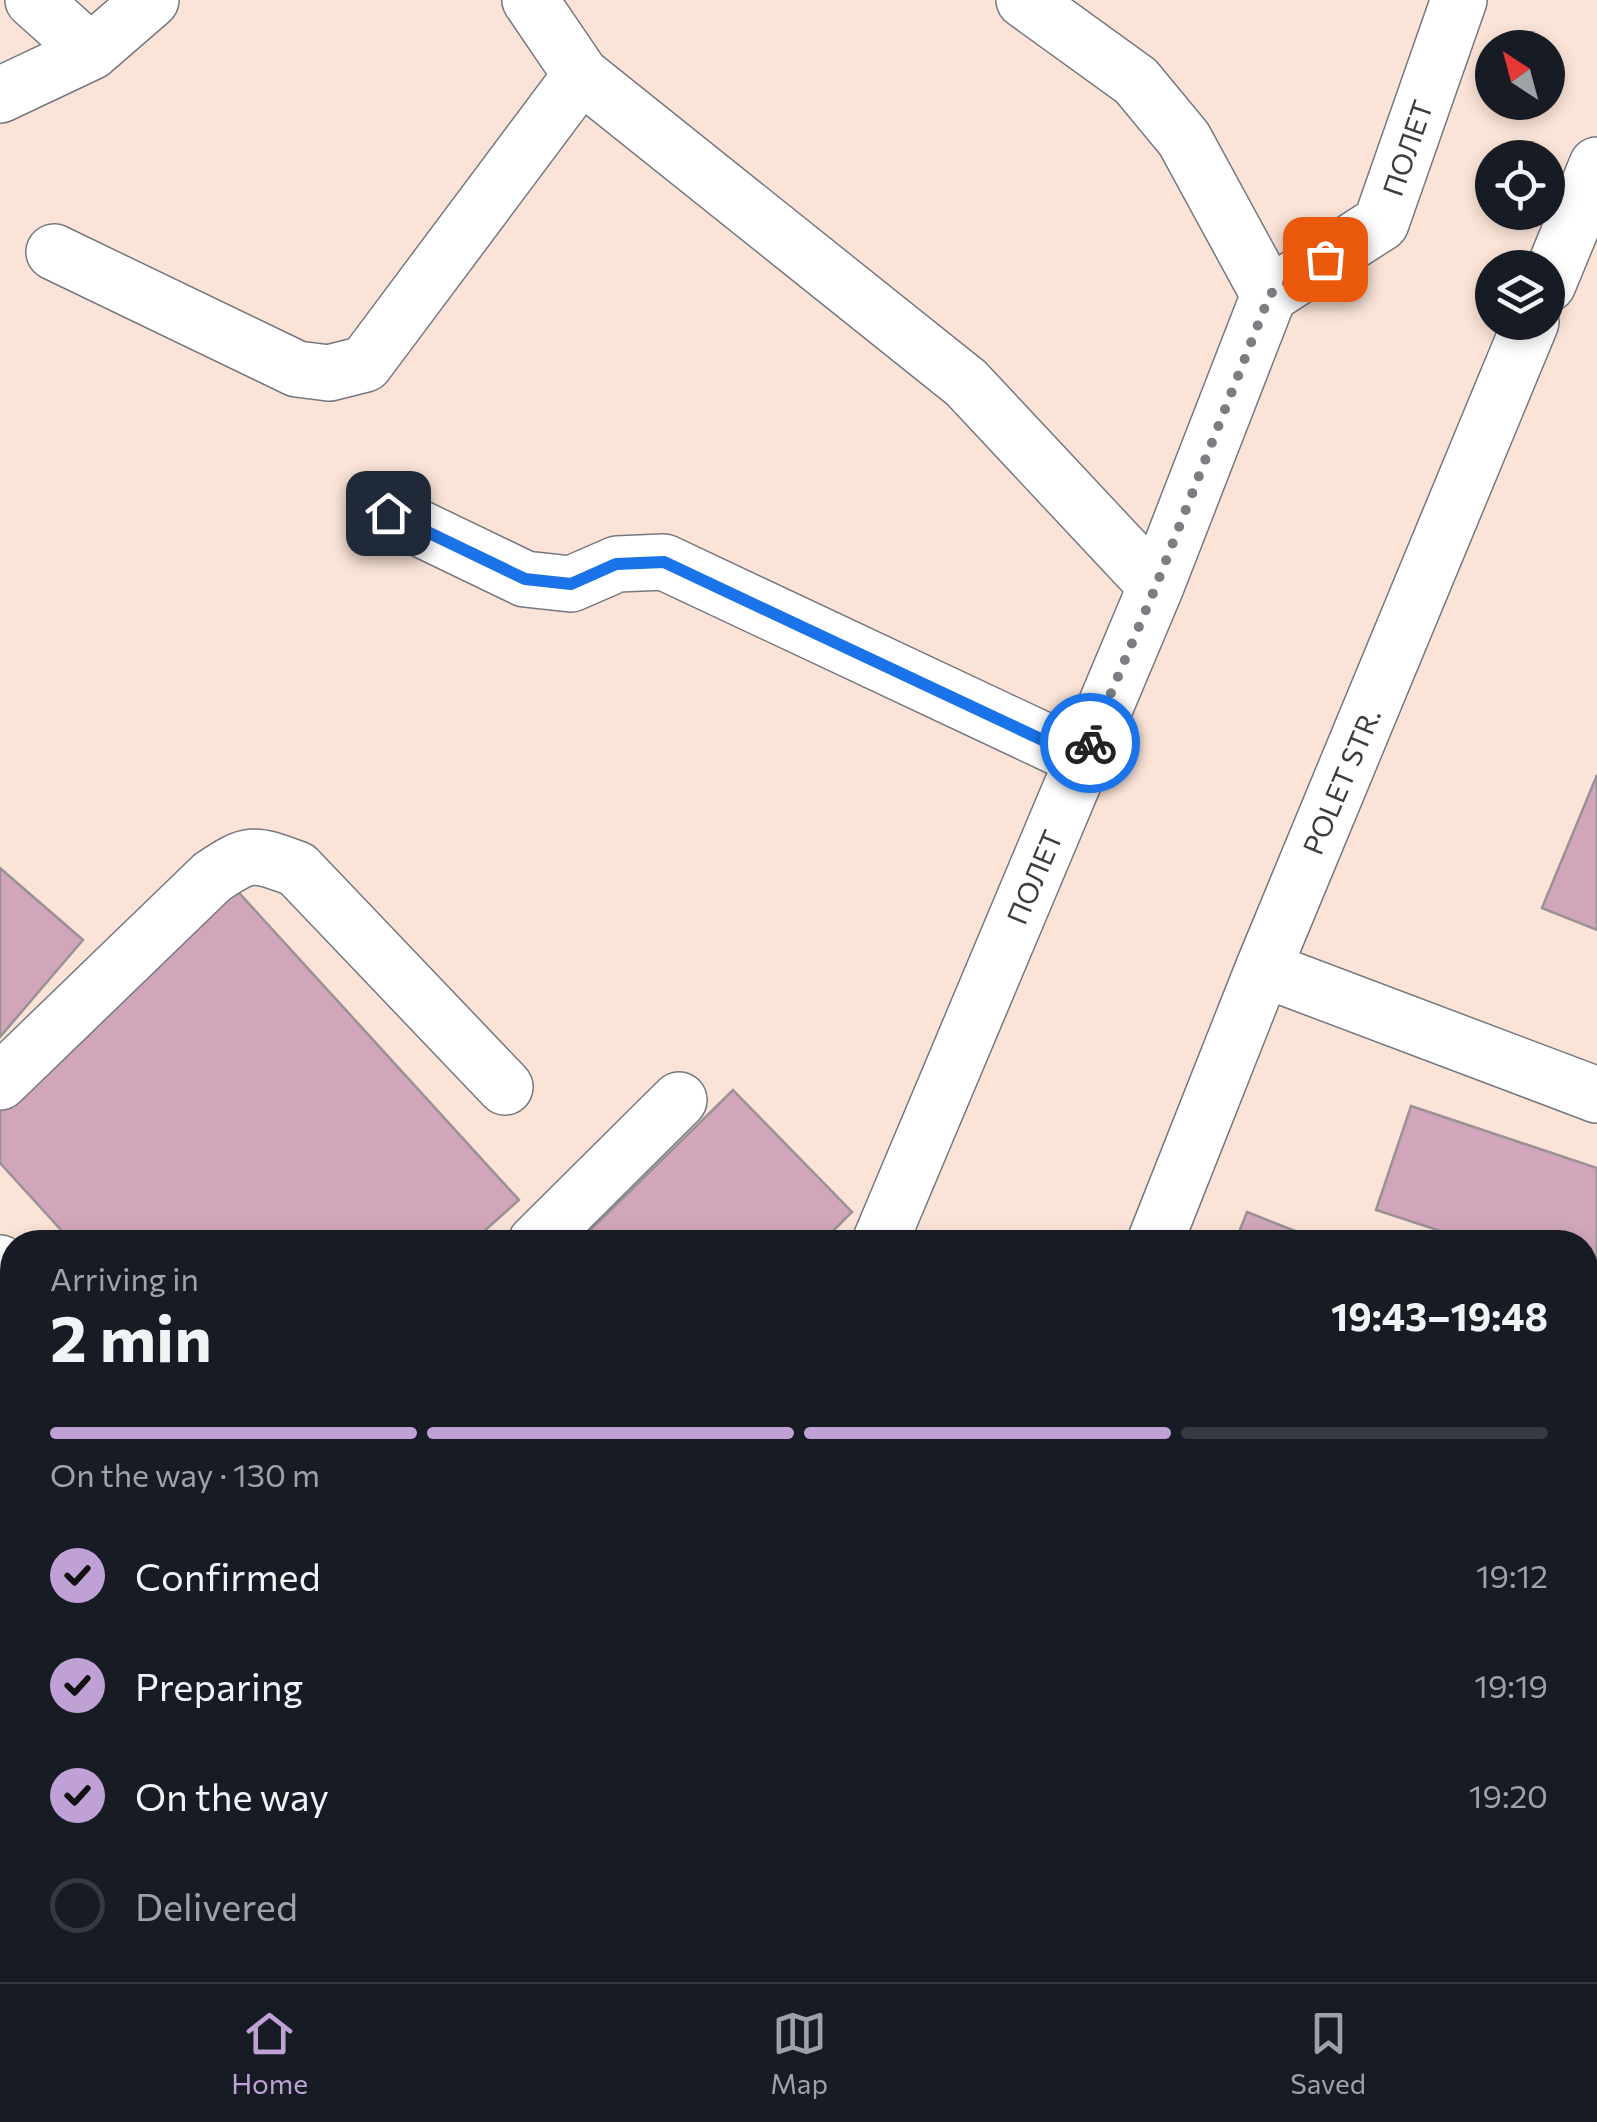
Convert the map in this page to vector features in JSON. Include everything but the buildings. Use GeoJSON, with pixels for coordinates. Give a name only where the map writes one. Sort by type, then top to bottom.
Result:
{"type":"FeatureCollection","features":[{"type":"Feature","properties":{"kind":"street"},"geometry":{"type":"LineString","coordinates":[[32,0],[91,52]]}},
{"type":"Feature","properties":{"kind":"street"},"geometry":{"type":"LineString","coordinates":[[0,95],[91,52],[151,0]]}},
{"type":"Feature","properties":{"kind":"street"},"geometry":{"type":"LineString","coordinates":[[530,0],[581,75],[966,383],[1156,586]]}},
{"type":"Feature","properties":{"kind":"street"},"geometry":{"type":"LineString","coordinates":[[1024,0],[1136,81],[1184,140],[1270,294]]}},
{"type":"Feature","properties":{"kind":"street","name":"ПОЛЕТ"},"geometry":{"type":"LineString","coordinates":[[885,1230],[1156,586],[1270,294],[1381,224],[1459,0]]}},
{"type":"Feature","properties":{"kind":"street"},"geometry":{"type":"LineString","coordinates":[[54,252],[296,368],[329,373],[364,364],[581,75]]}},
{"type":"Feature","properties":{"kind":"street"},"geometry":{"type":"LineString","coordinates":[[1562,250],[1597,164]]}},
{"type":"Feature","properties":{"kind":"street","name":"POLET STR."},"geometry":{"type":"LineString","coordinates":[[1160,1230],[1263,969],[1525,340]]}},
{"type":"Feature","properties":{"kind":"street"},"geometry":{"type":"LineString","coordinates":[[388,513],[525,579],[571,584],[616,564],[664,562],[1083,759]]}},
{"type":"Feature","properties":{"kind":"street"},"geometry":{"type":"LineString","coordinates":[[0,1082],[212,877],[241,858],[264,857],[297,869],[505,1087]]}},
{"type":"Feature","properties":{"kind":"street"},"geometry":{"type":"LineString","coordinates":[[1263,969],[1597,1094]]}},
{"type":"Feature","properties":{"kind":"street"},"geometry":{"type":"LineString","coordinates":[[548,1230],[679,1100]]}},
{"type":"Feature","properties":{"kind":"shaded area"},"geometry":{"type":"Polygon","coordinates":[[[0,0],[1597,0],[1597,1230],[0,1230],[0,0]]]}},
{"type":"Feature","properties":{"kind":"way so far"},"geometry":{"type":"LineString","coordinates":[[1090,743],[1270,294],[1325,259]]}},
{"type":"Feature","properties":{"kind":"route"},"geometry":{"type":"LineString","coordinates":[[388,513],[525,579],[571,584],[616,564],[664,562],[1083,759],[1090,743]]}}]}
